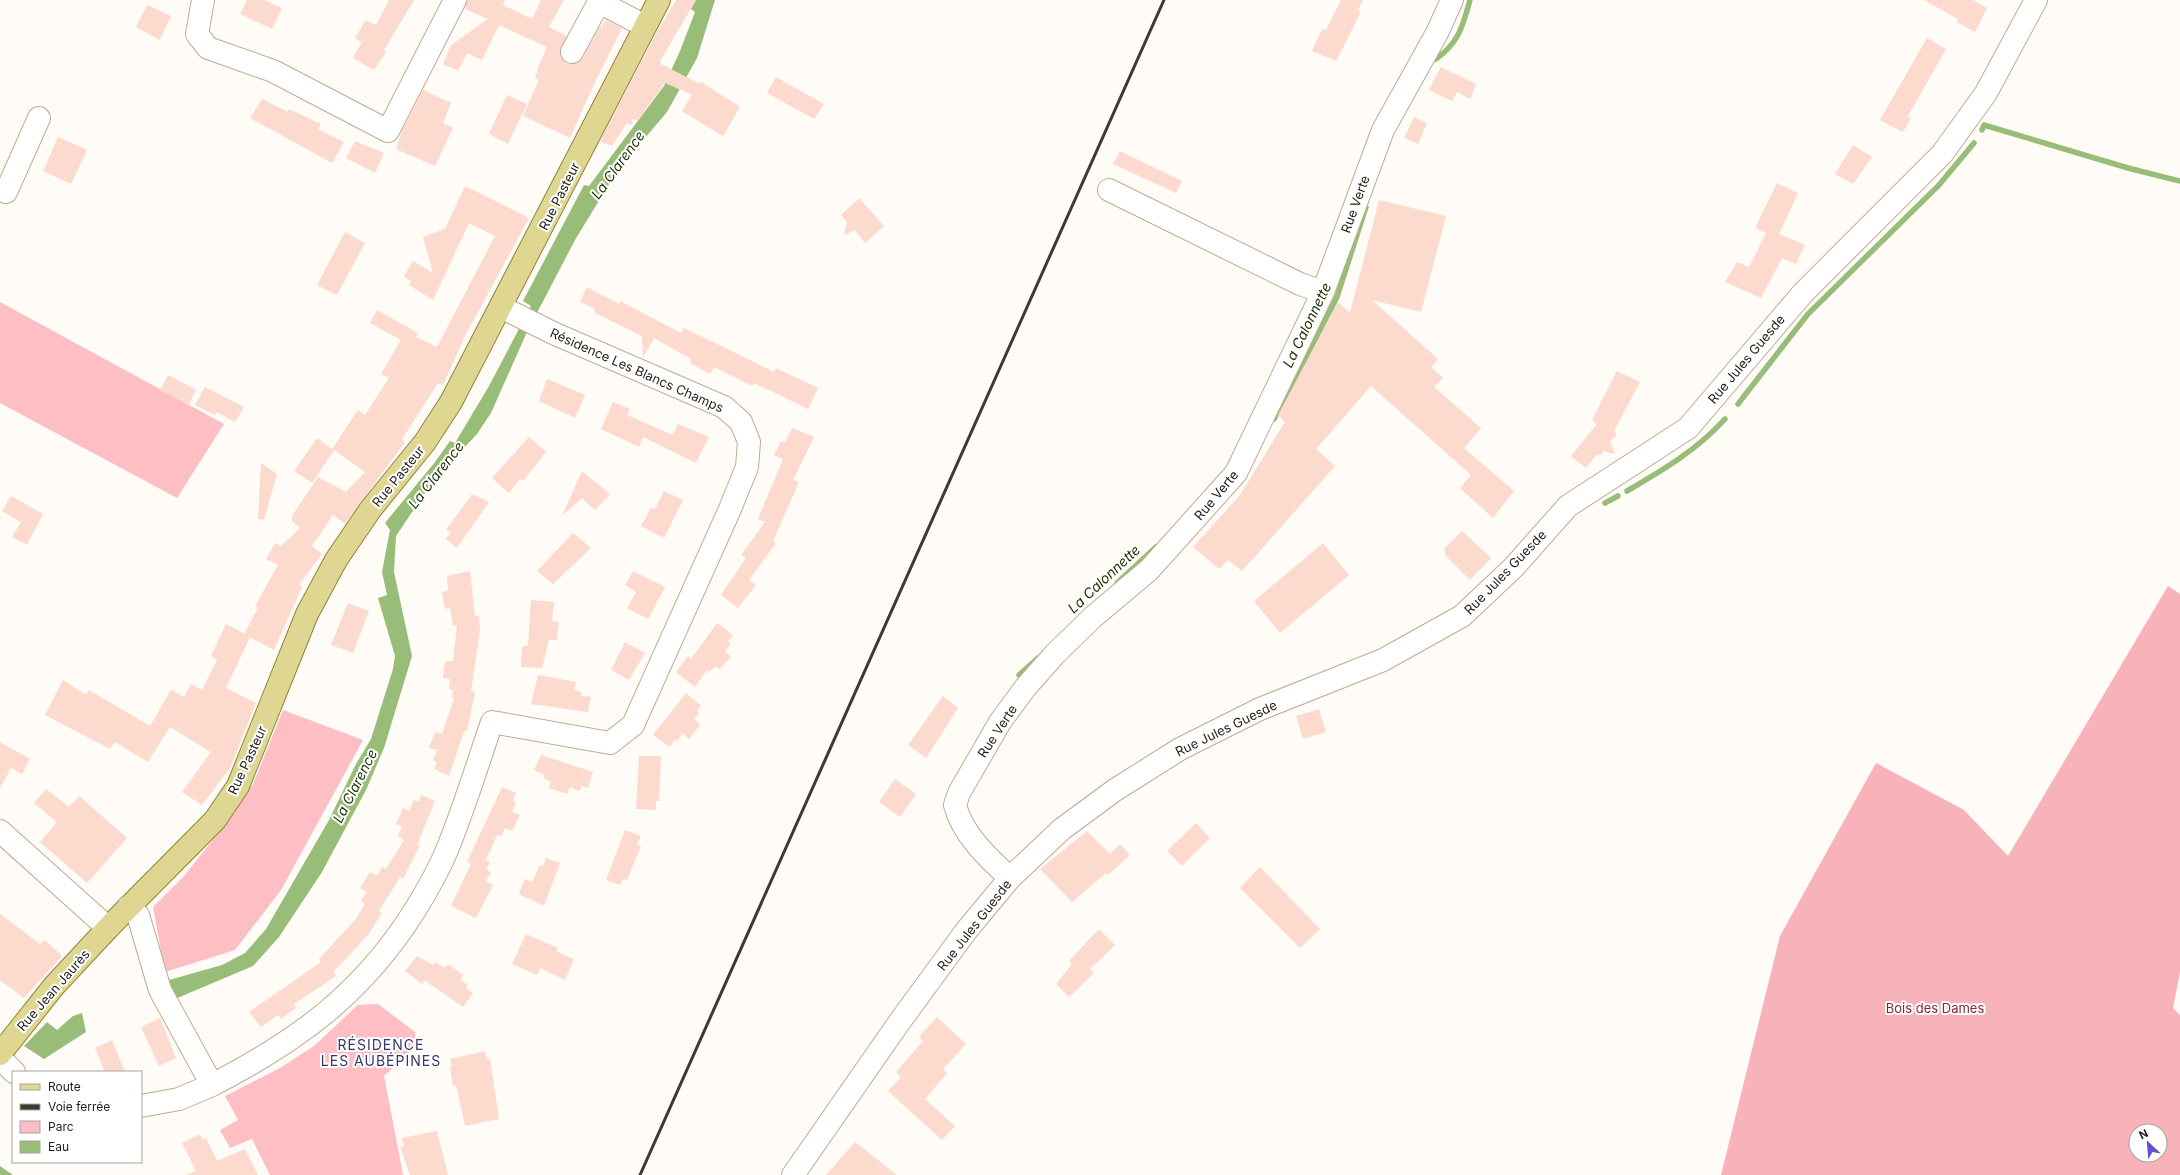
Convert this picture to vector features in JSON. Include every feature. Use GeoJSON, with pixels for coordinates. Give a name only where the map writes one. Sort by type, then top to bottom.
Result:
{"type":"FeatureCollection","features":[{"type":"Feature","properties":{"kind":"main road","name":"Rue Pasteur"},"geometry":{"type":"LineString","coordinates":[[108,928],[215,820],[238,786],[253,752],[307,614],[336,560],[370,510],[425,442],[448,408],[519,316],[652,14]]}},
{"type":"Feature","properties":{"kind":"main road","name":"Rue Jean Jaurès"},"geometry":{"type":"LineString","coordinates":[[0,1054],[54,986],[108,928]]}},
{"type":"Feature","properties":{"kind":"street"},"geometry":{"type":"LineString","coordinates":[[203,0],[197,34],[208,48],[273,71],[388,131],[455,0]]}},
{"type":"Feature","properties":{"kind":"street"},"geometry":{"type":"LineString","coordinates":[[622,0],[652,14]]}},
{"type":"Feature","properties":{"kind":"street","name":"Rue Verte"},"geometry":{"type":"LineString","coordinates":[[1010,878],[977,844],[964,826],[955,805],[959,793],[1000,722],[1025,688],[1055,654],[1093,617],[1150,570],[1236,473],[1323,292],[1383,130],[1437,33],[1452,0]]}},
{"type":"Feature","properties":{"kind":"street","name":"Rue Jules Guesde"},"geometry":{"type":"LineString","coordinates":[[793,1175],[898,1024],[966,931],[1010,878],[1062,829],[1115,790],[1180,749],[1260,708],[1383,660],[1462,616],[1514,566],[1568,506],[1688,428],[1803,293],[1942,154],[1986,93],[2036,0]]}},
{"type":"Feature","properties":{"kind":"street"},"geometry":{"type":"LineString","coordinates":[[572,52],[599,2],[652,14]]}},
{"type":"Feature","properties":{"kind":"street"},"geometry":{"type":"LineString","coordinates":[[0,190],[6,192],[39,118]]}},
{"type":"Feature","properties":{"kind":"street"},"geometry":{"type":"LineString","coordinates":[[1109,190],[1300,284],[1323,292]]}},
{"type":"Feature","properties":{"kind":"street","name":"Résidence Les Blancs Champs"},"geometry":{"type":"LineString","coordinates":[[212,1085],[270,1054],[302,1032],[341,1000],[370,972],[396,939],[425,894],[449,846],[492,722],[610,743],[633,725],[730,510],[747,467],[749,442],[741,422],[724,407],[519,316]]}},
{"type":"Feature","properties":{"kind":"street"},"geometry":{"type":"LineString","coordinates":[[0,831],[108,928]]}},
{"type":"Feature","properties":{"kind":"street"},"geometry":{"type":"LineString","coordinates":[[128,907],[138,915],[160,990],[212,1085],[179,1099],[142,1106]]}},
{"type":"Feature","properties":{"kind":"street"},"geometry":{"type":"LineString","coordinates":[[0,1058],[13,1071]]}},
{"type":"Feature","properties":{"kind":"green space"},"geometry":{"type":"Polygon","coordinates":[[[0,302],[224,424],[177,498],[0,403],[0,302]]]}},
{"type":"Feature","properties":{"kind":"green space","name":"Bois des Dames"},"geometry":{"type":"Polygon","coordinates":[[[2168,586],[2180,594],[2180,972],[2173,1008],[2180,1015],[2180,1175],[1721,1175],[1780,936],[1876,763],[1964,810],[2008,856],[2168,586]]]}},
{"type":"Feature","properties":{"kind":"green space"},"geometry":{"type":"Polygon","coordinates":[[[283,710],[363,740],[281,890],[235,950],[165,972],[153,907],[184,876],[219,832],[253,784],[283,710]]]}},
{"type":"Feature","properties":{"kind":"green space"},"geometry":{"type":"Polygon","coordinates":[[[378,1004],[415,1032],[416,1046],[384,1076],[403,1175],[270,1175],[252,1139],[230,1148],[220,1130],[238,1120],[225,1096],[280,1068],[314,1046],[358,1005],[378,1004]]]}},
{"type":"Feature","properties":{"kind":"water","name":"La Clarence"},"geometry":{"type":"Polygon","coordinates":[[[696,0],[715,0],[697,58],[667,112],[611,181],[575,240],[527,332],[491,413],[477,434],[433,481],[396,536],[394,572],[412,656],[384,748],[366,790],[322,872],[279,937],[253,966],[175,999],[169,980],[222,965],[245,953],[266,929],[329,820],[356,764],[371,739],[393,669],[395,656],[378,598],[387,595],[382,572],[390,530],[385,523],[435,462],[450,441],[455,443],[489,386],[531,306],[523,301],[584,185],[589,186],[664,86],[680,51],[695,12],[691,9],[696,0]]]}},
{"type":"Feature","properties":{"kind":"water"},"geometry":{"type":"Polygon","coordinates":[[[82,1013],[86,1032],[44,1059],[24,1046],[47,1022],[57,1030],[73,1016],[82,1013]]]}},
{"type":"Feature","properties":{"kind":"water"},"geometry":{"type":"Polygon","coordinates":[[[0,1166],[13,1175],[0,1175],[0,1166]]]}},
{"type":"Feature","properties":{"kind":"building"},"geometry":{"type":"Polygon","coordinates":[[[247,0],[264,0],[282,8],[272,29],[240,14],[247,0]]]}},
{"type":"Feature","properties":{"kind":"building"},"geometry":{"type":"Polygon","coordinates":[[[389,0],[414,0],[384,50],[386,52],[374,70],[353,58],[362,42],[355,38],[366,20],[376,25],[389,0]]]}},
{"type":"Feature","properties":{"kind":"building"},"geometry":{"type":"Polygon","coordinates":[[[467,0],[505,0],[503,5],[506,7],[508,5],[507,7],[532,19],[541,0],[564,0],[549,27],[567,36],[560,53],[566,63],[578,63],[583,58],[600,26],[602,27],[606,20],[622,28],[594,84],[570,138],[523,116],[539,80],[535,78],[547,47],[499,25],[482,60],[467,53],[458,71],[443,64],[451,45],[488,19],[465,9],[467,0]]]}},
{"type":"Feature","properties":{"kind":"building"},"geometry":{"type":"Polygon","coordinates":[[[676,0],[696,0],[660,61],[661,64],[700,84],[701,82],[740,107],[723,136],[682,111],[692,95],[665,83],[637,121],[633,119],[631,125],[627,123],[612,146],[600,141],[656,34],[676,0]]]}},
{"type":"Feature","properties":{"kind":"building"},"geometry":{"type":"Polygon","coordinates":[[[1341,0],[1363,0],[1358,10],[1361,12],[1336,61],[1312,51],[1322,29],[1326,30],[1341,0]]]}},
{"type":"Feature","properties":{"kind":"building"},"geometry":{"type":"Polygon","coordinates":[[[1924,0],[1973,0],[1987,8],[1975,32],[1957,22],[1958,19],[1924,0]]]}},
{"type":"Feature","properties":{"kind":"building"},"geometry":{"type":"Polygon","coordinates":[[[147,5],[171,16],[160,40],[136,27],[147,5]]]}},
{"type":"Feature","properties":{"kind":"building"},"geometry":{"type":"Polygon","coordinates":[[[1927,38],[1946,49],[1908,116],[1911,118],[1903,132],[1880,120],[1927,38]]]}},
{"type":"Feature","properties":{"kind":"building"},"geometry":{"type":"Polygon","coordinates":[[[1441,67],[1476,84],[1470,99],[1457,92],[1452,101],[1429,90],[1441,67]]]}},
{"type":"Feature","properties":{"kind":"building"},"geometry":{"type":"Polygon","coordinates":[[[776,77],[824,104],[814,119],[767,93],[776,77]]]}},
{"type":"Feature","properties":{"kind":"building"},"geometry":{"type":"Polygon","coordinates":[[[423,90],[451,103],[443,123],[453,128],[435,166],[396,149],[402,131],[423,90]]]}},
{"type":"Feature","properties":{"kind":"building"},"geometry":{"type":"Polygon","coordinates":[[[507,95],[527,104],[508,144],[489,134],[507,95]]]}},
{"type":"Feature","properties":{"kind":"building"},"geometry":{"type":"Polygon","coordinates":[[[262,99],[288,112],[289,109],[321,124],[318,129],[344,142],[332,163],[250,118],[262,99]]]}},
{"type":"Feature","properties":{"kind":"building"},"geometry":{"type":"Polygon","coordinates":[[[1414,117],[1427,123],[1418,144],[1404,138],[1414,117]]]}},
{"type":"Feature","properties":{"kind":"building"},"geometry":{"type":"Polygon","coordinates":[[[58,137],[87,150],[71,184],[43,171],[58,137]]]}},
{"type":"Feature","properties":{"kind":"building"},"geometry":{"type":"Polygon","coordinates":[[[355,141],[384,153],[375,173],[346,158],[355,141]]]}},
{"type":"Feature","properties":{"kind":"building"},"geometry":{"type":"Polygon","coordinates":[[[1853,145],[1872,157],[1853,184],[1835,174],[1853,145]]]}},
{"type":"Feature","properties":{"kind":"building"},"geometry":{"type":"Polygon","coordinates":[[[1120,151],[1182,181],[1176,193],[1113,164],[1120,151]]]}},
{"type":"Feature","properties":{"kind":"building"},"geometry":{"type":"Polygon","coordinates":[[[1777,183],[1798,193],[1779,234],[1805,245],[1796,264],[1782,258],[1761,298],[1725,282],[1737,262],[1749,267],[1766,233],[1755,228],[1777,183]]]}},
{"type":"Feature","properties":{"kind":"building"},"geometry":{"type":"Polygon","coordinates":[[[465,186],[529,218],[466,334],[443,385],[438,383],[402,439],[405,442],[345,524],[333,515],[312,546],[322,554],[299,585],[302,587],[274,650],[244,634],[258,608],[255,606],[278,565],[266,559],[275,543],[281,546],[300,528],[292,521],[292,516],[318,477],[346,492],[365,472],[334,450],[312,483],[294,471],[317,438],[332,449],[358,410],[365,415],[389,378],[381,374],[401,340],[370,323],[377,310],[418,333],[416,337],[437,347],[495,236],[469,223],[433,300],[409,285],[411,281],[404,276],[413,261],[433,273],[423,237],[445,229],[465,186]]]}},
{"type":"Feature","properties":{"kind":"building"},"geometry":{"type":"Polygon","coordinates":[[[859,198],[884,226],[865,243],[855,230],[844,235],[847,222],[841,215],[859,198]]]}},
{"type":"Feature","properties":{"kind":"building"},"geometry":{"type":"Polygon","coordinates":[[[1379,200],[1446,216],[1421,312],[1372,300],[1438,359],[1431,367],[1443,378],[1434,387],[1481,428],[1464,448],[1514,491],[1493,518],[1460,488],[1471,475],[1371,386],[1316,449],[1335,466],[1242,571],[1228,560],[1219,569],[1193,547],[1240,495],[1285,422],[1278,415],[1338,302],[1350,313],[1379,200]]]}},
{"type":"Feature","properties":{"kind":"building"},"geometry":{"type":"Polygon","coordinates":[[[345,232],[365,243],[337,295],[317,285],[345,232]]]}},
{"type":"Feature","properties":{"kind":"building"},"geometry":{"type":"Polygon","coordinates":[[[587,287],[619,304],[620,301],[681,333],[684,328],[774,372],[776,368],[818,388],[808,409],[754,383],[752,386],[714,367],[710,374],[690,363],[691,359],[654,338],[643,358],[642,336],[595,313],[595,309],[580,302],[587,287]]]}},
{"type":"Feature","properties":{"kind":"building"},"geometry":{"type":"Polygon","coordinates":[[[1617,371],[1640,382],[1614,431],[1617,434],[1610,442],[1615,454],[1603,451],[1600,456],[1597,454],[1586,468],[1571,456],[1597,424],[1592,420],[1617,371]]]}},
{"type":"Feature","properties":{"kind":"building"},"geometry":{"type":"Polygon","coordinates":[[[168,375],[196,390],[189,404],[160,390],[168,375]]]}},
{"type":"Feature","properties":{"kind":"building"},"geometry":{"type":"Polygon","coordinates":[[[547,379],[585,395],[575,418],[539,401],[547,379]]]}},
{"type":"Feature","properties":{"kind":"building"},"geometry":{"type":"Polygon","coordinates":[[[205,387],[244,407],[235,422],[217,412],[215,415],[195,405],[205,387]]]}},
{"type":"Feature","properties":{"kind":"building"},"geometry":{"type":"Polygon","coordinates":[[[613,402],[630,409],[627,415],[673,435],[678,424],[709,437],[696,463],[643,437],[639,447],[601,429],[613,402]]]}},
{"type":"Feature","properties":{"kind":"building"},"geometry":{"type":"Polygon","coordinates":[[[792,428],[814,437],[793,480],[799,482],[773,541],[776,543],[749,580],[756,585],[738,608],[721,595],[746,558],[741,555],[765,522],[758,519],[783,459],[774,455],[781,441],[785,443],[792,428]]]}},
{"type":"Feature","properties":{"kind":"building"},"geometry":{"type":"Polygon","coordinates":[[[529,437],[546,452],[523,481],[520,479],[509,493],[492,478],[529,437]]]}},
{"type":"Feature","properties":{"kind":"building"},"geometry":{"type":"Polygon","coordinates":[[[261,463],[277,474],[264,520],[258,519],[261,463]]]}},
{"type":"Feature","properties":{"kind":"building"},"geometry":{"type":"Polygon","coordinates":[[[582,471],[610,494],[595,510],[582,498],[562,516],[582,471]]]}},
{"type":"Feature","properties":{"kind":"building"},"geometry":{"type":"Polygon","coordinates":[[[664,491],[683,500],[664,538],[641,526],[651,508],[655,509],[664,491]]]}},
{"type":"Feature","properties":{"kind":"building"},"geometry":{"type":"Polygon","coordinates":[[[472,494],[489,502],[457,548],[446,539],[451,532],[446,530],[472,494]]]}},
{"type":"Feature","properties":{"kind":"building"},"geometry":{"type":"Polygon","coordinates":[[[11,496],[43,514],[27,545],[12,537],[21,522],[2,511],[11,496]]]}},
{"type":"Feature","properties":{"kind":"building"},"geometry":{"type":"Polygon","coordinates":[[[1462,531],[1491,558],[1470,580],[1445,555],[1445,548],[1462,531]]]}},
{"type":"Feature","properties":{"kind":"building"},"geometry":{"type":"Polygon","coordinates":[[[573,533],[591,548],[553,584],[537,571],[573,533]]]}},
{"type":"Feature","properties":{"kind":"building"},"geometry":{"type":"Polygon","coordinates":[[[1323,543],[1349,575],[1280,633],[1254,601],[1323,543]]]}},
{"type":"Feature","properties":{"kind":"building"},"geometry":{"type":"Polygon","coordinates":[[[470,571],[475,616],[479,616],[480,630],[471,691],[475,692],[467,731],[464,731],[449,776],[434,769],[437,762],[433,760],[437,750],[429,748],[435,732],[442,734],[454,698],[452,697],[453,690],[449,689],[450,679],[443,678],[445,661],[453,661],[457,625],[453,626],[450,608],[445,609],[442,592],[448,591],[447,576],[470,571]]]}},
{"type":"Feature","properties":{"kind":"building"},"geometry":{"type":"Polygon","coordinates":[[[633,571],[665,587],[648,619],[627,608],[636,592],[625,585],[633,571]]]}},
{"type":"Feature","properties":{"kind":"building"},"geometry":{"type":"Polygon","coordinates":[[[531,600],[554,602],[552,621],[559,622],[557,640],[549,640],[542,668],[521,667],[522,647],[528,645],[531,600]]]}},
{"type":"Feature","properties":{"kind":"building"},"geometry":{"type":"Polygon","coordinates":[[[348,603],[369,611],[353,653],[331,645],[348,603]]]}},
{"type":"Feature","properties":{"kind":"building"},"geometry":{"type":"Polygon","coordinates":[[[717,623],[733,635],[728,641],[731,644],[725,651],[731,657],[720,669],[715,666],[710,672],[707,670],[695,687],[676,672],[688,656],[691,659],[717,623]]]}},
{"type":"Feature","properties":{"kind":"building"},"geometry":{"type":"Polygon","coordinates":[[[226,624],[250,637],[226,688],[256,703],[230,768],[202,805],[182,792],[211,752],[170,727],[148,762],[115,742],[110,749],[45,715],[63,680],[86,695],[89,690],[150,726],[171,690],[184,697],[191,684],[202,690],[217,660],[211,656],[226,624]]]}},
{"type":"Feature","properties":{"kind":"building"},"geometry":{"type":"Polygon","coordinates":[[[625,642],[645,653],[629,680],[611,670],[625,642]]]}},
{"type":"Feature","properties":{"kind":"building"},"geometry":{"type":"Polygon","coordinates":[[[538,675],[576,682],[574,690],[582,692],[581,696],[591,697],[588,712],[531,704],[538,675]]]}},
{"type":"Feature","properties":{"kind":"building"},"geometry":{"type":"Polygon","coordinates":[[[686,693],[701,706],[697,711],[699,713],[694,719],[700,725],[689,739],[683,733],[677,741],[674,740],[670,747],[653,735],[686,693]]]}},
{"type":"Feature","properties":{"kind":"building"},"geometry":{"type":"Polygon","coordinates":[[[943,696],[958,708],[926,758],[908,745],[943,696]]]}},
{"type":"Feature","properties":{"kind":"building"},"geometry":{"type":"Polygon","coordinates":[[[1319,709],[1326,732],[1303,739],[1296,716],[1319,709]]]}},
{"type":"Feature","properties":{"kind":"building"},"geometry":{"type":"Polygon","coordinates":[[[0,742],[30,759],[22,774],[11,768],[0,788],[0,742]]]}},
{"type":"Feature","properties":{"kind":"building"},"geometry":{"type":"Polygon","coordinates":[[[541,755],[593,772],[588,788],[582,786],[579,791],[570,787],[567,794],[549,788],[551,782],[543,778],[545,775],[534,770],[541,755]]]}},
{"type":"Feature","properties":{"kind":"building"},"geometry":{"type":"Polygon","coordinates":[[[639,756],[661,756],[659,801],[656,801],[656,810],[636,809],[639,756]]]}},
{"type":"Feature","properties":{"kind":"building"},"geometry":{"type":"Polygon","coordinates":[[[895,779],[916,794],[900,817],[879,802],[895,779]]]}},
{"type":"Feature","properties":{"kind":"building"},"geometry":{"type":"Polygon","coordinates":[[[502,787],[516,793],[513,801],[516,802],[512,812],[520,815],[512,831],[505,828],[501,836],[497,835],[486,860],[490,862],[486,870],[491,872],[486,881],[493,885],[476,918],[451,906],[471,864],[467,862],[502,787]]]}},
{"type":"Feature","properties":{"kind":"building"},"geometry":{"type":"Polygon","coordinates":[[[46,789],[69,807],[79,796],[127,838],[87,883],[40,842],[57,822],[34,803],[46,789]]]}},
{"type":"Feature","properties":{"kind":"building"},"geometry":{"type":"Polygon","coordinates":[[[421,795],[435,801],[417,845],[420,845],[403,879],[400,877],[379,911],[381,914],[369,934],[333,972],[336,976],[294,1004],[296,1008],[281,1019],[278,1015],[261,1027],[249,1012],[321,962],[319,959],[356,919],[365,904],[361,901],[367,892],[360,888],[370,872],[377,876],[382,867],[386,869],[404,840],[398,836],[402,827],[396,824],[403,808],[409,811],[414,800],[419,802],[421,795]]]}},
{"type":"Feature","properties":{"kind":"building"},"geometry":{"type":"Polygon","coordinates":[[[1196,823],[1210,838],[1182,866],[1167,851],[1196,823]]]}},
{"type":"Feature","properties":{"kind":"building"},"geometry":{"type":"Polygon","coordinates":[[[625,830],[641,836],[637,845],[641,846],[627,880],[623,879],[620,885],[606,880],[625,830]]]}},
{"type":"Feature","properties":{"kind":"building"},"geometry":{"type":"Polygon","coordinates":[[[1087,831],[1110,854],[1120,844],[1130,855],[1108,875],[1106,873],[1072,902],[1040,869],[1087,831]]]}},
{"type":"Feature","properties":{"kind":"building"},"geometry":{"type":"Polygon","coordinates":[[[546,858],[560,863],[544,906],[519,894],[525,879],[532,882],[540,865],[543,866],[546,858]]]}},
{"type":"Feature","properties":{"kind":"building"},"geometry":{"type":"Polygon","coordinates":[[[1260,867],[1320,929],[1300,948],[1240,888],[1260,867]]]}},
{"type":"Feature","properties":{"kind":"building"},"geometry":{"type":"Polygon","coordinates":[[[0,914],[40,944],[45,940],[62,956],[24,998],[0,980],[0,914]]]}},
{"type":"Feature","properties":{"kind":"building"},"geometry":{"type":"Polygon","coordinates":[[[1099,929],[1115,945],[1090,969],[1094,973],[1069,997],[1056,984],[1072,964],[1069,961],[1099,929]]]}},
{"type":"Feature","properties":{"kind":"building"},"geometry":{"type":"Polygon","coordinates":[[[526,934],[558,948],[557,952],[574,959],[565,980],[540,968],[537,975],[512,964],[526,934]]]}},
{"type":"Feature","properties":{"kind":"building"},"geometry":{"type":"Polygon","coordinates":[[[417,956],[433,965],[435,962],[445,968],[448,964],[463,975],[460,980],[468,985],[466,988],[473,993],[463,1007],[424,980],[422,984],[405,971],[417,956]]]}},
{"type":"Feature","properties":{"kind":"building"},"geometry":{"type":"Polygon","coordinates":[[[937,1017],[966,1044],[943,1069],[947,1073],[925,1099],[955,1126],[942,1140],[888,1091],[901,1077],[896,1072],[923,1041],[919,1037],[937,1017]]]}},
{"type":"Feature","properties":{"kind":"building"},"geometry":{"type":"Polygon","coordinates":[[[160,1018],[176,1058],[159,1066],[141,1027],[160,1018]]]}},
{"type":"Feature","properties":{"kind":"building"},"geometry":{"type":"Polygon","coordinates":[[[112,1040],[125,1071],[105,1071],[95,1048],[112,1040]]]}},
{"type":"Feature","properties":{"kind":"building","name":"RÉSIDENCE LES AUBÉPINES"},"geometry":{"type":"Polygon","coordinates":[[[485,1051],[487,1059],[490,1059],[499,1119],[465,1126],[456,1085],[453,1085],[450,1059],[485,1051]]]}},
{"type":"Feature","properties":{"kind":"building"},"geometry":{"type":"Polygon","coordinates":[[[437,1131],[448,1175],[410,1175],[400,1147],[404,1146],[402,1138],[437,1131]]]}},
{"type":"Feature","properties":{"kind":"building"},"geometry":{"type":"Polygon","coordinates":[[[200,1134],[203,1140],[206,1138],[217,1161],[245,1149],[258,1175],[186,1175],[196,1171],[182,1143],[200,1134]]]}},
{"type":"Feature","properties":{"kind":"building"},"geometry":{"type":"Polygon","coordinates":[[[855,1142],[897,1175],[826,1175],[855,1142]]]}},
{"type":"Feature","properties":{"kind":"waterway","name":"La Calonnette"},"geometry":{"type":"LineString","coordinates":[[1436,59],[1444,53],[1455,40],[1465,18],[1470,0]]}},
{"type":"Feature","properties":{"kind":"waterway"},"geometry":{"type":"LineString","coordinates":[[1982,130],[1984,125],[2128,168],[2180,181]]}},
{"type":"Feature","properties":{"kind":"waterway"},"geometry":{"type":"LineString","coordinates":[[1738,404],[1808,314],[1939,185],[1974,143]]}},
{"type":"Feature","properties":{"kind":"waterway","name":"La Calonnette"},"geometry":{"type":"LineString","coordinates":[[1274,419],[1337,297],[1366,207]]}},
{"type":"Feature","properties":{"kind":"waterway"},"geometry":{"type":"LineString","coordinates":[[1627,491],[1691,450],[1725,419]]}},
{"type":"Feature","properties":{"kind":"waterway"},"geometry":{"type":"LineString","coordinates":[[1605,503],[1618,496]]}},
{"type":"Feature","properties":{"kind":"waterway","name":"La Calonnette"},"geometry":{"type":"LineString","coordinates":[[1117,583],[1156,547]]}},
{"type":"Feature","properties":{"kind":"waterway","name":"La Calonnette"},"geometry":{"type":"LineString","coordinates":[[1019,675],[1038,658]]}},
{"type":"Feature","properties":{"kind":"railway"},"geometry":{"type":"LineString","coordinates":[[640,1175],[1164,0]]}},
{"type":"Feature","properties":{"kind":"district","name":"RÉSIDENCE LES AUBÉPINES"},"geometry":{"type":"Point","coordinates":[381,1054]}}]}
